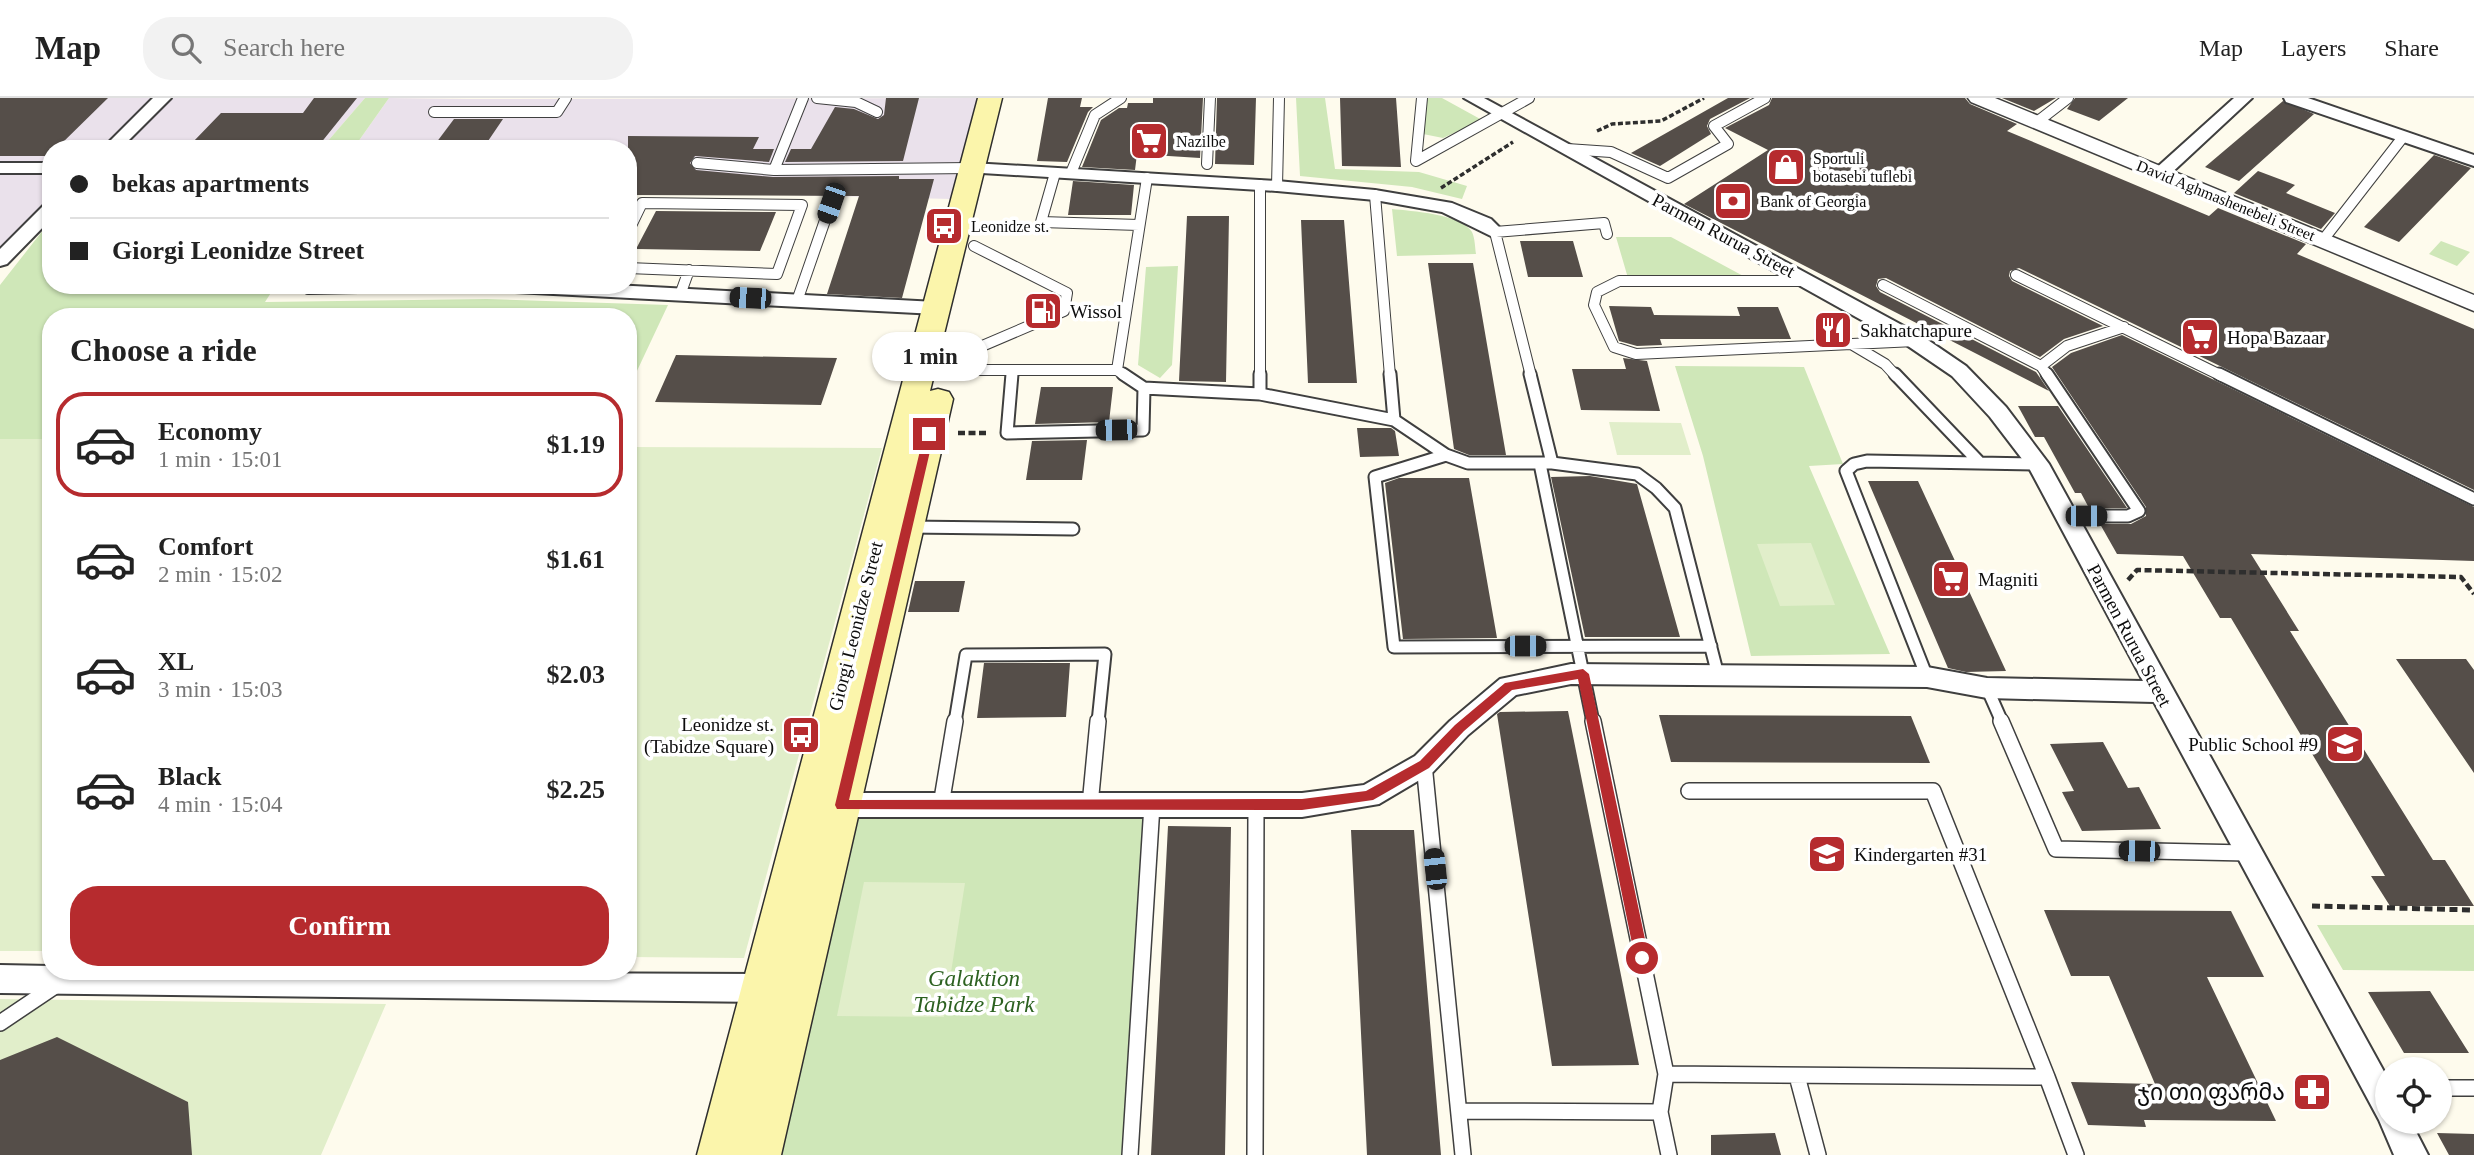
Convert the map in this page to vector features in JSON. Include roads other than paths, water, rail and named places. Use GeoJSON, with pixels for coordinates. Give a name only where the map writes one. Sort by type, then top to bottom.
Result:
{"type":"FeatureCollection","features":[{"type":"Feature","properties":{"kind":"main road","name":"Giorgi Leonidze Street"},"geometry":{"type":"LineString","coordinates":[[758,1155],[825,805],[937,367],[974,246],[990,98]]}},
{"type":"Feature","properties":{"kind":"main road","name":"Giorgi Leonidze Street"},"geometry":{"type":"LineString","coordinates":[[720,1155],[763,988],[825,805],[907,527],[929,434],[937,367],[936,308],[983,168],[1010,98]]}},
{"type":"Feature","properties":{"kind":"street"},"geometry":{"type":"LineString","coordinates":[[119,140],[163,98]]}},
{"type":"Feature","properties":{"kind":"street","name":"Parmen Rurua Street"},"geometry":{"type":"LineString","coordinates":[[1472,98],[1915,341],[1959,371],[1997,412],[2038,464],[2247,853],[2375,1080]]}},
{"type":"Feature","properties":{"kind":"street","name":"David Aghmashenebeli Street"},"geometry":{"type":"LineString","coordinates":[[1978,98],[2474,304]]}},
{"type":"Feature","properties":{"kind":"street"},"geometry":{"type":"LineString","coordinates":[[2160,174],[2244,98]]}},
{"type":"Feature","properties":{"kind":"street"},"geometry":{"type":"LineString","coordinates":[[2292,98],[2474,161]]}},
{"type":"Feature","properties":{"kind":"street"},"geometry":{"type":"LineString","coordinates":[[0,168],[42,168]]}},
{"type":"Feature","properties":{"kind":"street"},"geometry":{"type":"LineString","coordinates":[[983,168],[1375,195],[1419,201],[1468,214],[1495,232]]}},
{"type":"Feature","properties":{"kind":"street"},"geometry":{"type":"LineString","coordinates":[[0,260],[42,217]]}},
{"type":"Feature","properties":{"kind":"street"},"geometry":{"type":"LineString","coordinates":[[637,293],[936,308]]}},
{"type":"Feature","properties":{"kind":"street"},"geometry":{"type":"LineString","coordinates":[[825,805],[1302,805],[1368,796],[1424,764],[1459,728],[1509,686],[1583,674],[1927,677],[1987,688],[2161,692]]}},
{"type":"Feature","properties":{"kind":"street"},"geometry":{"type":"LineString","coordinates":[[0,979],[42,980]]}},
{"type":"Feature","properties":{"kind":"street"},"geometry":{"type":"LineString","coordinates":[[63,980],[763,988]]}},
{"type":"Feature","properties":{"kind":"street"},"geometry":{"type":"LineString","coordinates":[[2401,1134],[2412,1155]]}},
{"type":"Feature","properties":{"kind":"lane"},"geometry":{"type":"LineString","coordinates":[[434,112],[557,112],[566,98]]}},
{"type":"Feature","properties":{"kind":"lane"},"geometry":{"type":"LineString","coordinates":[[774,170],[803,98]]}},
{"type":"Feature","properties":{"kind":"lane"},"geometry":{"type":"LineString","coordinates":[[817,98],[858,100],[868,103],[877,113]]}},
{"type":"Feature","properties":{"kind":"lane"},"geometry":{"type":"LineString","coordinates":[[1121,98],[1096,115],[1063,173],[1041,222],[1139,225]]}},
{"type":"Feature","properties":{"kind":"lane"},"geometry":{"type":"LineString","coordinates":[[1207,164],[1210,98]]}},
{"type":"Feature","properties":{"kind":"lane"},"geometry":{"type":"LineString","coordinates":[[1260,394],[1268,186],[1279,98]]}},
{"type":"Feature","properties":{"kind":"lane"},"geometry":{"type":"LineString","coordinates":[[1422,98],[1416,161],[1529,98]]}},
{"type":"Feature","properties":{"kind":"lane"},"geometry":{"type":"LineString","coordinates":[[1565,148],[1611,152],[1668,178],[1727,144],[1714,126],[1765,98]]}},
{"type":"Feature","properties":{"kind":"lane"},"geometry":{"type":"LineString","coordinates":[[2037,122],[2068,98]]}},
{"type":"Feature","properties":{"kind":"lane"},"geometry":{"type":"LineString","coordinates":[[2323,240],[2403,137]]}},
{"type":"Feature","properties":{"kind":"lane"},"geometry":{"type":"LineString","coordinates":[[697,163],[774,170],[983,168]]}},
{"type":"Feature","properties":{"kind":"lane"},"geometry":{"type":"LineString","coordinates":[[1116,370],[1147,178]]}},
{"type":"Feature","properties":{"kind":"lane"},"geometry":{"type":"LineString","coordinates":[[1375,195],[1394,420]]}},
{"type":"Feature","properties":{"kind":"lane"},"geometry":{"type":"LineString","coordinates":[[637,213],[642,203],[802,205],[777,274],[637,268]]}},
{"type":"Feature","properties":{"kind":"lane"},"geometry":{"type":"LineString","coordinates":[[797,301],[831,203]]}},
{"type":"Feature","properties":{"kind":"lane"},"geometry":{"type":"LineString","coordinates":[[1607,234],[1604,223],[1495,232],[1502,254],[1546,464],[1577,646],[1666,1074],[1660,1112],[1669,1155]]}},
{"type":"Feature","properties":{"kind":"lane"},"geometry":{"type":"LineString","coordinates":[[937,367],[1064,311],[1067,293],[974,246]]}},
{"type":"Feature","properties":{"kind":"lane"},"geometry":{"type":"LineString","coordinates":[[680,295],[689,270]]}},
{"type":"Feature","properties":{"kind":"lane"},"geometry":{"type":"LineString","coordinates":[[2016,275],[2474,499]]}},
{"type":"Feature","properties":{"kind":"lane"},"geometry":{"type":"LineString","coordinates":[[1809,281],[1619,281],[1597,292],[1594,305],[1614,347],[1636,354],[1915,341]]}},
{"type":"Feature","properties":{"kind":"lane"},"geometry":{"type":"LineString","coordinates":[[1883,285],[2041,366],[2139,511],[2127,516],[2066,516]]}},
{"type":"Feature","properties":{"kind":"lane"},"geometry":{"type":"LineString","coordinates":[[2041,366],[2067,346],[2124,327]]}},
{"type":"Feature","properties":{"kind":"lane"},"geometry":{"type":"LineString","coordinates":[[1851,345],[1885,364],[1980,463]]}},
{"type":"Feature","properties":{"kind":"lane"},"geometry":{"type":"LineString","coordinates":[[937,367],[1116,370],[1144,388],[1260,394],[1394,420],[1446,456],[1468,463],[1546,464],[1637,474],[1656,488],[1675,508],[1718,675]]}},
{"type":"Feature","properties":{"kind":"lane"},"geometry":{"type":"LineString","coordinates":[[1012,370],[1007,433],[1143,430],[1144,388]]}},
{"type":"Feature","properties":{"kind":"lane"},"geometry":{"type":"LineString","coordinates":[[1446,456],[1375,477],[1394,647],[1711,646]]}},
{"type":"Feature","properties":{"kind":"lane"},"geometry":{"type":"LineString","coordinates":[[1927,677],[1846,471],[1854,464],[1867,461],[2038,464]]}},
{"type":"Feature","properties":{"kind":"lane"},"geometry":{"type":"LineString","coordinates":[[907,527],[1073,529]]}},
{"type":"Feature","properties":{"kind":"lane"},"geometry":{"type":"LineString","coordinates":[[942,805],[967,655],[1105,654],[1090,805]]}},
{"type":"Feature","properties":{"kind":"lane"},"geometry":{"type":"LineString","coordinates":[[1987,688],[2056,849],[2247,853]]}},
{"type":"Feature","properties":{"kind":"lane"},"geometry":{"type":"LineString","coordinates":[[1424,764],[1464,1155]]}},
{"type":"Feature","properties":{"kind":"lane"},"geometry":{"type":"LineString","coordinates":[[1689,791],[1933,791],[2076,1155]]}},
{"type":"Feature","properties":{"kind":"lane"},"geometry":{"type":"LineString","coordinates":[[1130,1155],[1152,804]]}},
{"type":"Feature","properties":{"kind":"lane"},"geometry":{"type":"LineString","coordinates":[[1255,1155],[1256,804]]}},
{"type":"Feature","properties":{"kind":"lane"},"geometry":{"type":"LineString","coordinates":[[0,1023],[63,980]]}},
{"type":"Feature","properties":{"kind":"lane"},"geometry":{"type":"LineString","coordinates":[[1666,1074],[2047,1077]]}},
{"type":"Feature","properties":{"kind":"lane"},"geometry":{"type":"LineString","coordinates":[[1797,1076],[1818,1155]]}},
{"type":"Feature","properties":{"kind":"lane"},"geometry":{"type":"LineString","coordinates":[[2452,1088],[2474,1088]]}},
{"type":"Feature","properties":{"kind":"lane"},"geometry":{"type":"LineString","coordinates":[[1459,1111],[1660,1112]]}},
{"type":"Feature","properties":{"kind":"place","name":"Nazilbe"},"geometry":{"type":"Point","coordinates":[1149,141]}},
{"type":"Feature","properties":{"kind":"place","name":"Sportuli botasebi tuflebi"},"geometry":{"type":"Point","coordinates":[1786,167]}},
{"type":"Feature","properties":{"kind":"place","name":"Bank of Georgia"},"geometry":{"type":"Point","coordinates":[1733,201]}},
{"type":"Feature","properties":{"kind":"place","name":"Leonidze st."},"geometry":{"type":"Point","coordinates":[944,226]}},
{"type":"Feature","properties":{"kind":"place","name":"Wissol"},"geometry":{"type":"Point","coordinates":[1043,311]}},
{"type":"Feature","properties":{"kind":"place","name":"Sakhatchapure"},"geometry":{"type":"Point","coordinates":[1833,330]}},
{"type":"Feature","properties":{"kind":"place","name":"Hopa Bazaar"},"geometry":{"type":"Point","coordinates":[2200,337]}},
{"type":"Feature","properties":{"kind":"place","name":"Magniti"},"geometry":{"type":"Point","coordinates":[1951,579]}},
{"type":"Feature","properties":{"kind":"place","name":"Leonidze st. (Tabidze Square)"},"geometry":{"type":"Point","coordinates":[801,735]}},
{"type":"Feature","properties":{"kind":"place","name":"Public School #9"},"geometry":{"type":"Point","coordinates":[2345,744]}},
{"type":"Feature","properties":{"kind":"place","name":"Kindergarten #31"},"geometry":{"type":"Point","coordinates":[1827,854]}},
{"type":"Feature","properties":{"kind":"place","name":"ჯი თი ფარმა"},"geometry":{"type":"Point","coordinates":[2312,1092]}},
{"type":"Feature","properties":{"kind":"park label","name":"Galaktion Tabidze Park"},"geometry":{"type":"Point","coordinates":[974,991]}}]}
